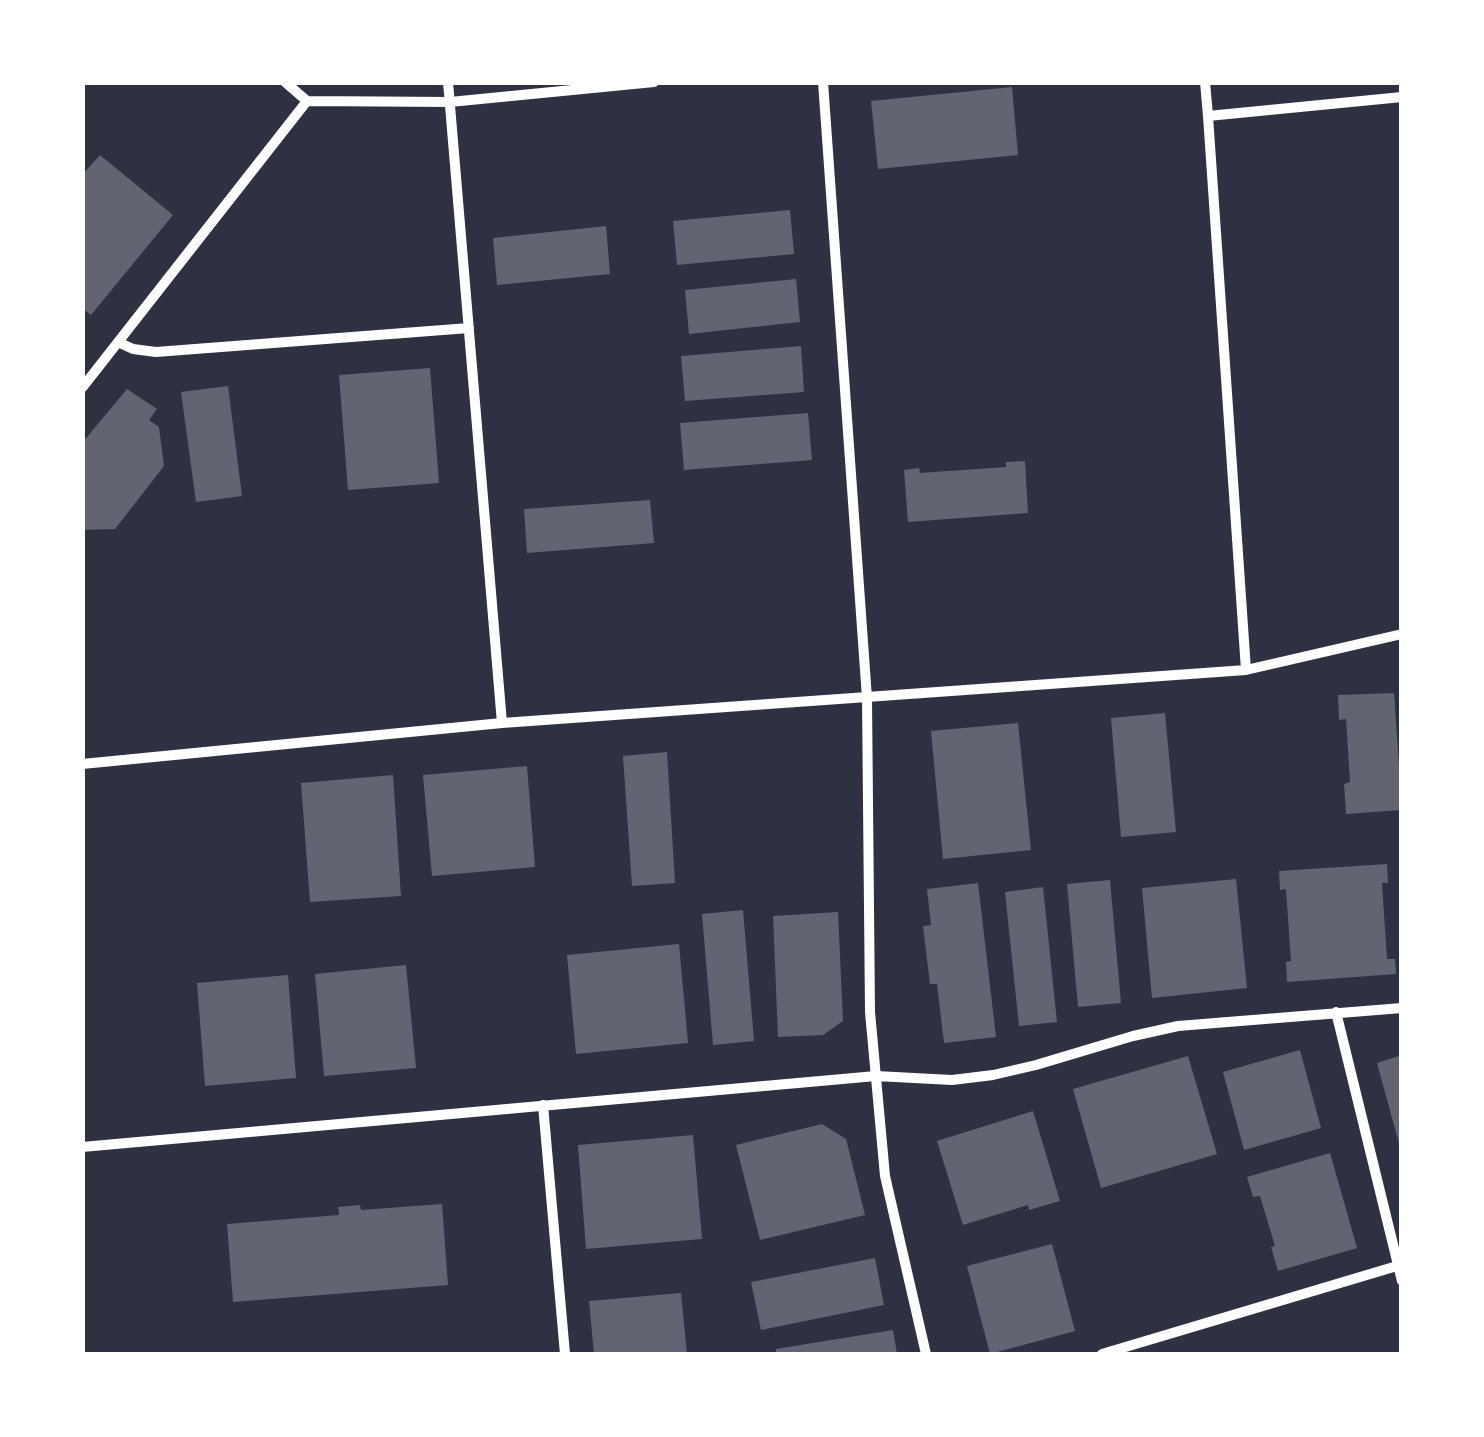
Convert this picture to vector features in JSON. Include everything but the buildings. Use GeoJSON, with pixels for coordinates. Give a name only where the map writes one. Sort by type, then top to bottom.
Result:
{"type":"FeatureCollection","features":[{"type":"Feature","properties":{"kind":"street"},"geometry":{"type":"LineString","coordinates":[[284,82],[308,100],[450,102],[654,82]]}},
{"type":"Feature","properties":{"kind":"street"},"geometry":{"type":"LineString","coordinates":[[448,82],[502,723]]}},
{"type":"Feature","properties":{"kind":"street"},"geometry":{"type":"LineString","coordinates":[[823,82],[867,698],[870,1012],[885,1176],[926,1354]]}},
{"type":"Feature","properties":{"kind":"street"},"geometry":{"type":"LineString","coordinates":[[1206,82],[1246,670]]}},
{"type":"Feature","properties":{"kind":"street"},"geometry":{"type":"LineString","coordinates":[[1208,116],[1402,97]]}},
{"type":"Feature","properties":{"kind":"street"},"geometry":{"type":"LineString","coordinates":[[82,388],[308,100]]}},
{"type":"Feature","properties":{"kind":"street"},"geometry":{"type":"LineString","coordinates":[[118,342],[133,350],[156,352],[469,328]]}},
{"type":"Feature","properties":{"kind":"street"},"geometry":{"type":"LineString","coordinates":[[82,764],[502,723],[1246,670],[1402,634]]}},
{"type":"Feature","properties":{"kind":"street"},"geometry":{"type":"LineString","coordinates":[[82,1146],[876,1076],[952,1080],[993,1076],[1178,1026],[1402,1008]]}},
{"type":"Feature","properties":{"kind":"street"},"geometry":{"type":"LineString","coordinates":[[1336,1012],[1402,1281]]}},
{"type":"Feature","properties":{"kind":"street"},"geometry":{"type":"LineString","coordinates":[[543,1105],[564,1354]]}},
{"type":"Feature","properties":{"kind":"street"},"geometry":{"type":"LineString","coordinates":[[1102,1354],[1397,1266]]}}]}
